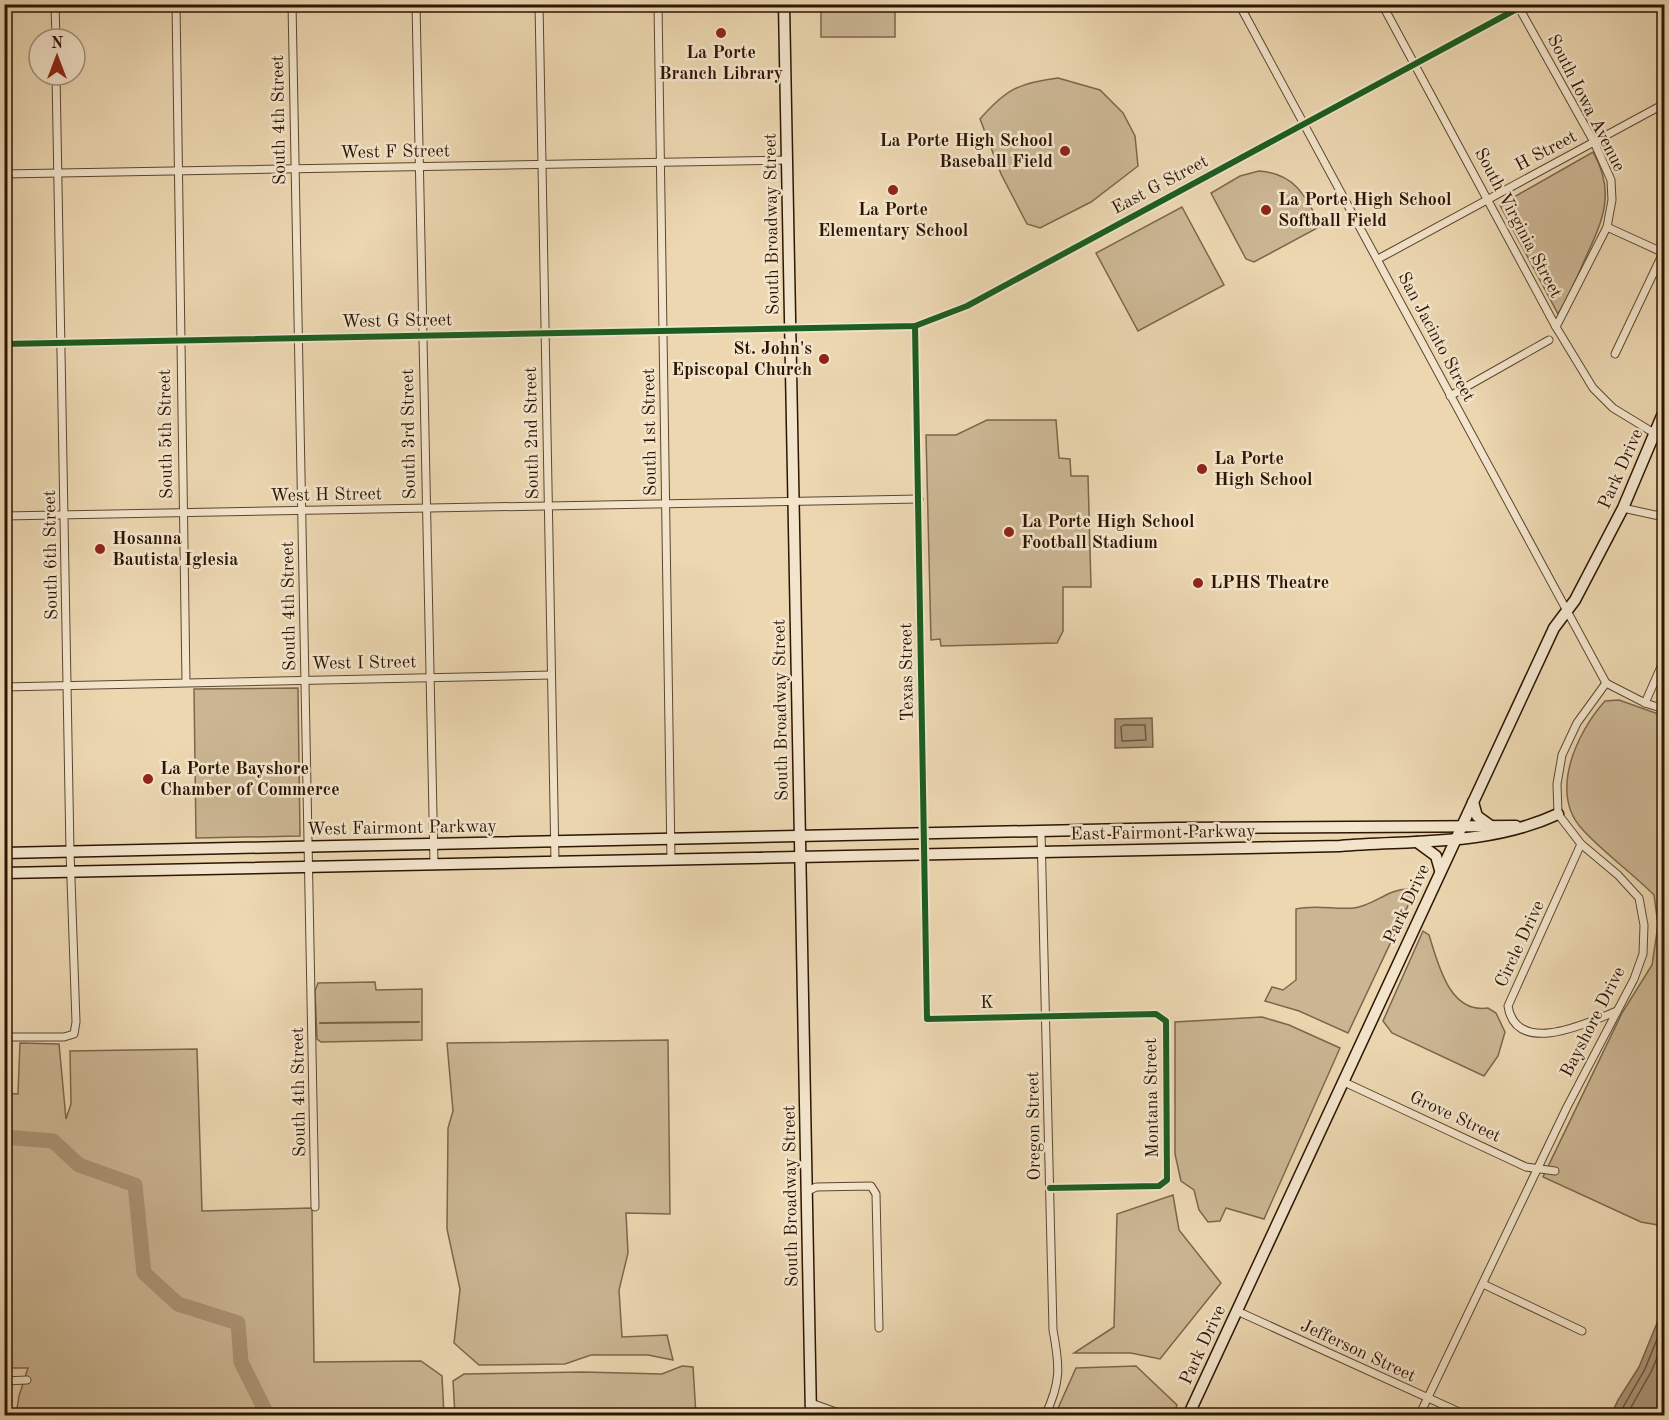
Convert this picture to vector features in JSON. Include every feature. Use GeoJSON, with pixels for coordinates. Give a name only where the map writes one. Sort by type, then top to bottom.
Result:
{"type":"FeatureCollection","features":[{"type":"Feature","properties":{"kind":"main road","name":"South Broadway Street"},"geometry":{"type":"LineString","coordinates":[[784,4],[811,1416]]}},
{"type":"Feature","properties":{"kind":"main road","name":"Park Drive"},"geometry":{"type":"LineString","coordinates":[[1188,1416],[1556,624],[1567,611],[1623,508],[1665,411]]}},
{"type":"Feature","properties":{"kind":"main road"},"geometry":{"type":"LineString","coordinates":[[1473,802],[1477,816],[1491,826]]}},
{"type":"Feature","properties":{"kind":"main road","name":"East Fairmont Parkway"},"geometry":{"type":"LineString","coordinates":[[800,856],[1340,846],[1454,840],[1506,833],[1558,814]]}},
{"type":"Feature","properties":{"kind":"main road","name":"East Fairmont Parkway"},"geometry":{"type":"LineString","coordinates":[[800,835],[1176,828],[1525,825]]}},
{"type":"Feature","properties":{"kind":"main road"},"geometry":{"type":"LineString","coordinates":[[1175,849],[1176,828]]}},
{"type":"Feature","properties":{"kind":"main road","name":"West Fairmont Parkway"},"geometry":{"type":"LineString","coordinates":[[4,853],[800,835]]}},
{"type":"Feature","properties":{"kind":"main road"},"geometry":{"type":"LineString","coordinates":[[731,837],[732,858]]}},
{"type":"Feature","properties":{"kind":"main road"},"geometry":{"type":"LineString","coordinates":[[1416,841],[1431,850],[1440,870]]}},
{"type":"Feature","properties":{"kind":"main road"},"geometry":{"type":"LineString","coordinates":[[189,849],[190,869]]}},
{"type":"Feature","properties":{"kind":"main road","name":"West Fairmont Parkway"},"geometry":{"type":"LineString","coordinates":[[4,873],[800,856]]}},
{"type":"Feature","properties":{"kind":"street"},"geometry":{"type":"LineString","coordinates":[[55,4],[56,27]]}},
{"type":"Feature","properties":{"kind":"street","name":"South 5th Street"},"geometry":{"type":"LineString","coordinates":[[176,4],[186,682]]}},
{"type":"Feature","properties":{"kind":"street","name":"South 4th Street"},"geometry":{"type":"LineString","coordinates":[[292,4],[315,1207]]}},
{"type":"Feature","properties":{"kind":"street","name":"South 3rd Street"},"geometry":{"type":"LineString","coordinates":[[416,4],[434,863]]}},
{"type":"Feature","properties":{"kind":"street","name":"South 2nd Street"},"geometry":{"type":"LineString","coordinates":[[539,4],[555,861]]}},
{"type":"Feature","properties":{"kind":"street","name":"South 1st Street"},"geometry":{"type":"LineString","coordinates":[[658,4],[671,860]]}},
{"type":"Feature","properties":{"kind":"street","name":"San Jacinto Street"},"geometry":{"type":"LineString","coordinates":[[1239,4],[1606,683]]}},
{"type":"Feature","properties":{"kind":"street","name":"South Virginia Street"},"geometry":{"type":"LineString","coordinates":[[1382,4],[1556,327],[1593,388],[1613,408],[1654,433]]}},
{"type":"Feature","properties":{"kind":"street"},"geometry":{"type":"LineString","coordinates":[[1660,4],[1665,13]]}},
{"type":"Feature","properties":{"kind":"street","name":"East G Street"},"geometry":{"type":"LineString","coordinates":[[790,329],[915,326],[967,306],[1521,6]]}},
{"type":"Feature","properties":{"kind":"street","name":"South Iowa Avenue"},"geometry":{"type":"LineString","coordinates":[[1521,6],[1594,142],[1611,180],[1612,200],[1607,227],[1556,327]]}},
{"type":"Feature","properties":{"kind":"street","name":"South 6th Street"},"geometry":{"type":"LineString","coordinates":[[4,1037],[64,1037],[74,1034],[76,1022],[70,851],[69,686],[56,87]]}},
{"type":"Feature","properties":{"kind":"street","name":"H Street"},"geometry":{"type":"LineString","coordinates":[[1378,259],[1665,104]]}},
{"type":"Feature","properties":{"kind":"street","name":"West F Street"},"geometry":{"type":"LineString","coordinates":[[4,174],[787,160]]}},
{"type":"Feature","properties":{"kind":"street"},"geometry":{"type":"LineString","coordinates":[[1607,227],[1664,253],[1615,354]]}},
{"type":"Feature","properties":{"kind":"street","name":"Texas Street"},"geometry":{"type":"LineString","coordinates":[[915,326],[926,854],[927,1019]]}},
{"type":"Feature","properties":{"kind":"street","name":"West G Street"},"geometry":{"type":"LineString","coordinates":[[4,344],[790,329]]}},
{"type":"Feature","properties":{"kind":"street"},"geometry":{"type":"LineString","coordinates":[[1450,396],[1549,340]]}},
{"type":"Feature","properties":{"kind":"street","name":"West H Street"},"geometry":{"type":"LineString","coordinates":[[4,516],[919,499]]}},
{"type":"Feature","properties":{"kind":"street"},"geometry":{"type":"LineString","coordinates":[[1623,508],[1665,517]]}},
{"type":"Feature","properties":{"kind":"street"},"geometry":{"type":"LineString","coordinates":[[1645,703],[1665,660]]}},
{"type":"Feature","properties":{"kind":"street","name":"West I Street"},"geometry":{"type":"LineString","coordinates":[[4,687],[551,675]]}},
{"type":"Feature","properties":{"kind":"street"},"geometry":{"type":"LineString","coordinates":[[1558,814],[1557,783],[1562,755],[1577,723],[1606,683],[1645,703],[1665,709]]}},
{"type":"Feature","properties":{"kind":"street","name":"Bayshore Drive"},"geometry":{"type":"LineString","coordinates":[[1419,1416],[1539,1167],[1634,979],[1643,954],[1643,914],[1639,898],[1631,888],[1581,844],[1558,814]]}},
{"type":"Feature","properties":{"kind":"street","name":"Oregon Street"},"geometry":{"type":"LineString","coordinates":[[1041,832],[1053,1330],[1060,1366],[1057,1391],[1045,1416]]}},
{"type":"Feature","properties":{"kind":"street","name":"Circle Drive"},"geometry":{"type":"LineString","coordinates":[[1581,844],[1508,1006],[1510,1019],[1519,1028],[1536,1033],[1553,1033],[1571,1029],[1617,1011]]}},
{"type":"Feature","properties":{"kind":"street","name":"K"},"geometry":{"type":"LineString","coordinates":[[927,1019],[1156,1014],[1162,1017]]}},
{"type":"Feature","properties":{"kind":"street","name":"Montana Street"},"geometry":{"type":"LineString","coordinates":[[1050,1188],[1159,1186],[1167,1180],[1166,1022],[1162,1017]]}},
{"type":"Feature","properties":{"kind":"street","name":"Grove Street"},"geometry":{"type":"LineString","coordinates":[[1344,1082],[1526,1167],[1555,1170]]}},
{"type":"Feature","properties":{"kind":"street"},"geometry":{"type":"LineString","coordinates":[[808,1191],[816,1187],[871,1186],[876,1194],[879,1328]]}},
{"type":"Feature","properties":{"kind":"street"},"geometry":{"type":"LineString","coordinates":[[1483,1284],[1582,1331]]}},
{"type":"Feature","properties":{"kind":"street","name":"Jefferson Street"},"geometry":{"type":"LineString","coordinates":[[1237,1311],[1468,1416]]}},
{"type":"Feature","properties":{"kind":"street"},"geometry":{"type":"LineString","coordinates":[[4,1381],[27,1380]]}},
{"type":"Feature","properties":{"kind":"street"},"geometry":{"type":"LineString","coordinates":[[811,1403],[847,1416]]}},
{"type":"Feature","properties":{"kind":"shaded area"},"geometry":{"type":"Polygon","coordinates":[[[821,5],[895,5],[895,37],[821,37],[821,5]]]}},
{"type":"Feature","properties":{"kind":"shaded area","name":"La Porte High School Baseball Field"},"geometry":{"type":"Polygon","coordinates":[[[1058,78],[1100,90],[1123,113],[1135,136],[1138,166],[1091,202],[1040,228],[1027,224],[1001,174],[980,119],[1014,89],[1033,82],[1058,78]]]}},
{"type":"Feature","properties":{"kind":"shaded area"},"geometry":{"type":"Polygon","coordinates":[[[1593,152],[1604,180],[1602,219],[1573,287],[1558,314],[1500,205],[1593,152]]]}},
{"type":"Feature","properties":{"kind":"shaded area","name":"La Porte High School Softball Field"},"geometry":{"type":"Polygon","coordinates":[[[1259,171],[1282,176],[1298,188],[1321,226],[1254,262],[1246,259],[1211,193],[1240,176],[1259,171]]]}},
{"type":"Feature","properties":{"kind":"shaded area"},"geometry":{"type":"Polygon","coordinates":[[[1182,207],[1224,285],[1138,331],[1096,253],[1182,207]]]}},
{"type":"Feature","properties":{"kind":"shaded area","name":"La Porte High School Football Stadium"},"geometry":{"type":"Polygon","coordinates":[[[987,420],[1056,420],[1059,458],[1070,459],[1071,476],[1088,476],[1091,587],[1063,587],[1063,631],[1057,643],[941,646],[940,639],[931,640],[926,435],[956,435],[987,420]]]}},
{"type":"Feature","properties":{"kind":"shaded area"},"geometry":{"type":"Polygon","coordinates":[[[298,688],[300,836],[196,838],[194,689],[298,688]]]}},
{"type":"Feature","properties":{"kind":"shaded area"},"geometry":{"type":"Polygon","coordinates":[[[1619,700],[1664,716],[1664,1226],[1641,1222],[1543,1177],[1622,1013],[1652,965],[1658,925],[1654,895],[1583,830],[1573,815],[1568,799],[1567,781],[1570,763],[1585,729],[1605,701],[1619,700]]]}},
{"type":"Feature","properties":{"kind":"shaded area"},"geometry":{"type":"Polygon","coordinates":[[[1408,889],[1413,895],[1348,1033],[1299,1011],[1265,1001],[1272,987],[1283,990],[1296,980],[1296,909],[1361,907],[1394,892],[1408,889]]]}},
{"type":"Feature","properties":{"kind":"shaded area"},"geometry":{"type":"Polygon","coordinates":[[[1423,931],[1429,935],[1441,972],[1455,995],[1464,1003],[1475,1008],[1488,1008],[1496,1013],[1505,1032],[1498,1056],[1484,1076],[1392,1033],[1383,1021],[1423,931]]]}},
{"type":"Feature","properties":{"kind":"shaded area"},"geometry":{"type":"Polygon","coordinates":[[[375,982],[376,990],[422,989],[422,1040],[321,1042],[317,1039],[315,991],[318,983],[375,982]]]}},
{"type":"Feature","properties":{"kind":"shaded area"},"geometry":{"type":"Polygon","coordinates":[[[1262,1017],[1289,1025],[1340,1048],[1264,1219],[1226,1208],[1220,1221],[1208,1222],[1199,1210],[1194,1190],[1181,1181],[1175,1154],[1175,1022],[1262,1017]]]}},
{"type":"Feature","properties":{"kind":"shaded area"},"geometry":{"type":"Polygon","coordinates":[[[668,1040],[670,1214],[626,1213],[628,1253],[619,1290],[622,1337],[667,1335],[673,1360],[648,1355],[591,1355],[565,1364],[479,1365],[454,1343],[460,1289],[447,1229],[448,1128],[453,1111],[447,1043],[668,1040]]]}},
{"type":"Feature","properties":{"kind":"shaded area"},"geometry":{"type":"Polygon","coordinates":[[[20,1043],[59,1044],[66,1119],[71,1104],[70,1051],[197,1049],[202,1211],[312,1208],[314,1362],[421,1361],[442,1376],[444,1415],[16,1415],[28,1368],[5,1368],[4,1093],[18,1094],[20,1043]]]}},
{"type":"Feature","properties":{"kind":"shaded area"},"geometry":{"type":"Polygon","coordinates":[[[1173,1195],[1179,1230],[1221,1283],[1160,1359],[1131,1353],[1074,1353],[1114,1327],[1117,1214],[1173,1195]]]}},
{"type":"Feature","properties":{"kind":"shaded area"},"geometry":{"type":"Polygon","coordinates":[[[682,1366],[693,1367],[696,1415],[455,1415],[453,1381],[464,1374],[583,1372],[662,1374],[682,1366]]]}},
{"type":"Feature","properties":{"kind":"shaded area"},"geometry":{"type":"Polygon","coordinates":[[[1136,1366],[1177,1405],[1173,1415],[1055,1415],[1076,1368],[1136,1366]]]}},
{"type":"Feature","properties":{"kind":"water"},"geometry":{"type":"Polygon","coordinates":[[[1152,718],[1153,747],[1115,748],[1115,719],[1152,718]]]}},
{"type":"Feature","properties":{"kind":"water"},"geometry":{"type":"Polygon","coordinates":[[[1664,1306],[1664,1415],[1611,1415],[1639,1367],[1664,1306]]]}},
{"type":"Feature","properties":{"kind":"waterway"},"geometry":{"type":"LineString","coordinates":[[320,1023],[419,1022]]}},
{"type":"Feature","properties":{"kind":"waterway"},"geometry":{"type":"LineString","coordinates":[[4,1137],[53,1141],[79,1165],[135,1185],[144,1273],[178,1304],[238,1323],[241,1362],[268,1416]]}},
{"type":"Feature","properties":{"kind":"cycle path"},"geometry":{"type":"LineString","coordinates":[[4,344],[915,326],[967,306],[1526,4]]}},
{"type":"Feature","properties":{"kind":"cycle path"},"geometry":{"type":"LineString","coordinates":[[915,326],[927,1019],[1156,1014],[1166,1021],[1167,1180],[1159,1186],[1050,1188]]}},
{"type":"Feature","properties":{"kind":"place","name":"La Porte Branch Library"},"geometry":{"type":"Point","coordinates":[721,33]}},
{"type":"Feature","properties":{"kind":"place","name":"La Porte High School Baseball Field"},"geometry":{"type":"Point","coordinates":[1065,151]}},
{"type":"Feature","properties":{"kind":"place","name":"La Porte Elementary School"},"geometry":{"type":"Point","coordinates":[893,190]}},
{"type":"Feature","properties":{"kind":"place","name":"La Porte High School Softball Field"},"geometry":{"type":"Point","coordinates":[1266,210]}},
{"type":"Feature","properties":{"kind":"place","name":"St. John's Episcopal Church"},"geometry":{"type":"Point","coordinates":[824,359]}},
{"type":"Feature","properties":{"kind":"place","name":"La Porte High School"},"geometry":{"type":"Point","coordinates":[1202,469]}},
{"type":"Feature","properties":{"kind":"place","name":"La Porte High School Football Stadium"},"geometry":{"type":"Point","coordinates":[1009,532]}},
{"type":"Feature","properties":{"kind":"place","name":"Hosanna Bautista Iglesia"},"geometry":{"type":"Point","coordinates":[100,549]}},
{"type":"Feature","properties":{"kind":"place","name":"LPHS Theatre"},"geometry":{"type":"Point","coordinates":[1198,583]}},
{"type":"Feature","properties":{"kind":"place","name":"La Porte Bayshore Chamber of Commerce"},"geometry":{"type":"Point","coordinates":[148,779]}}]}
